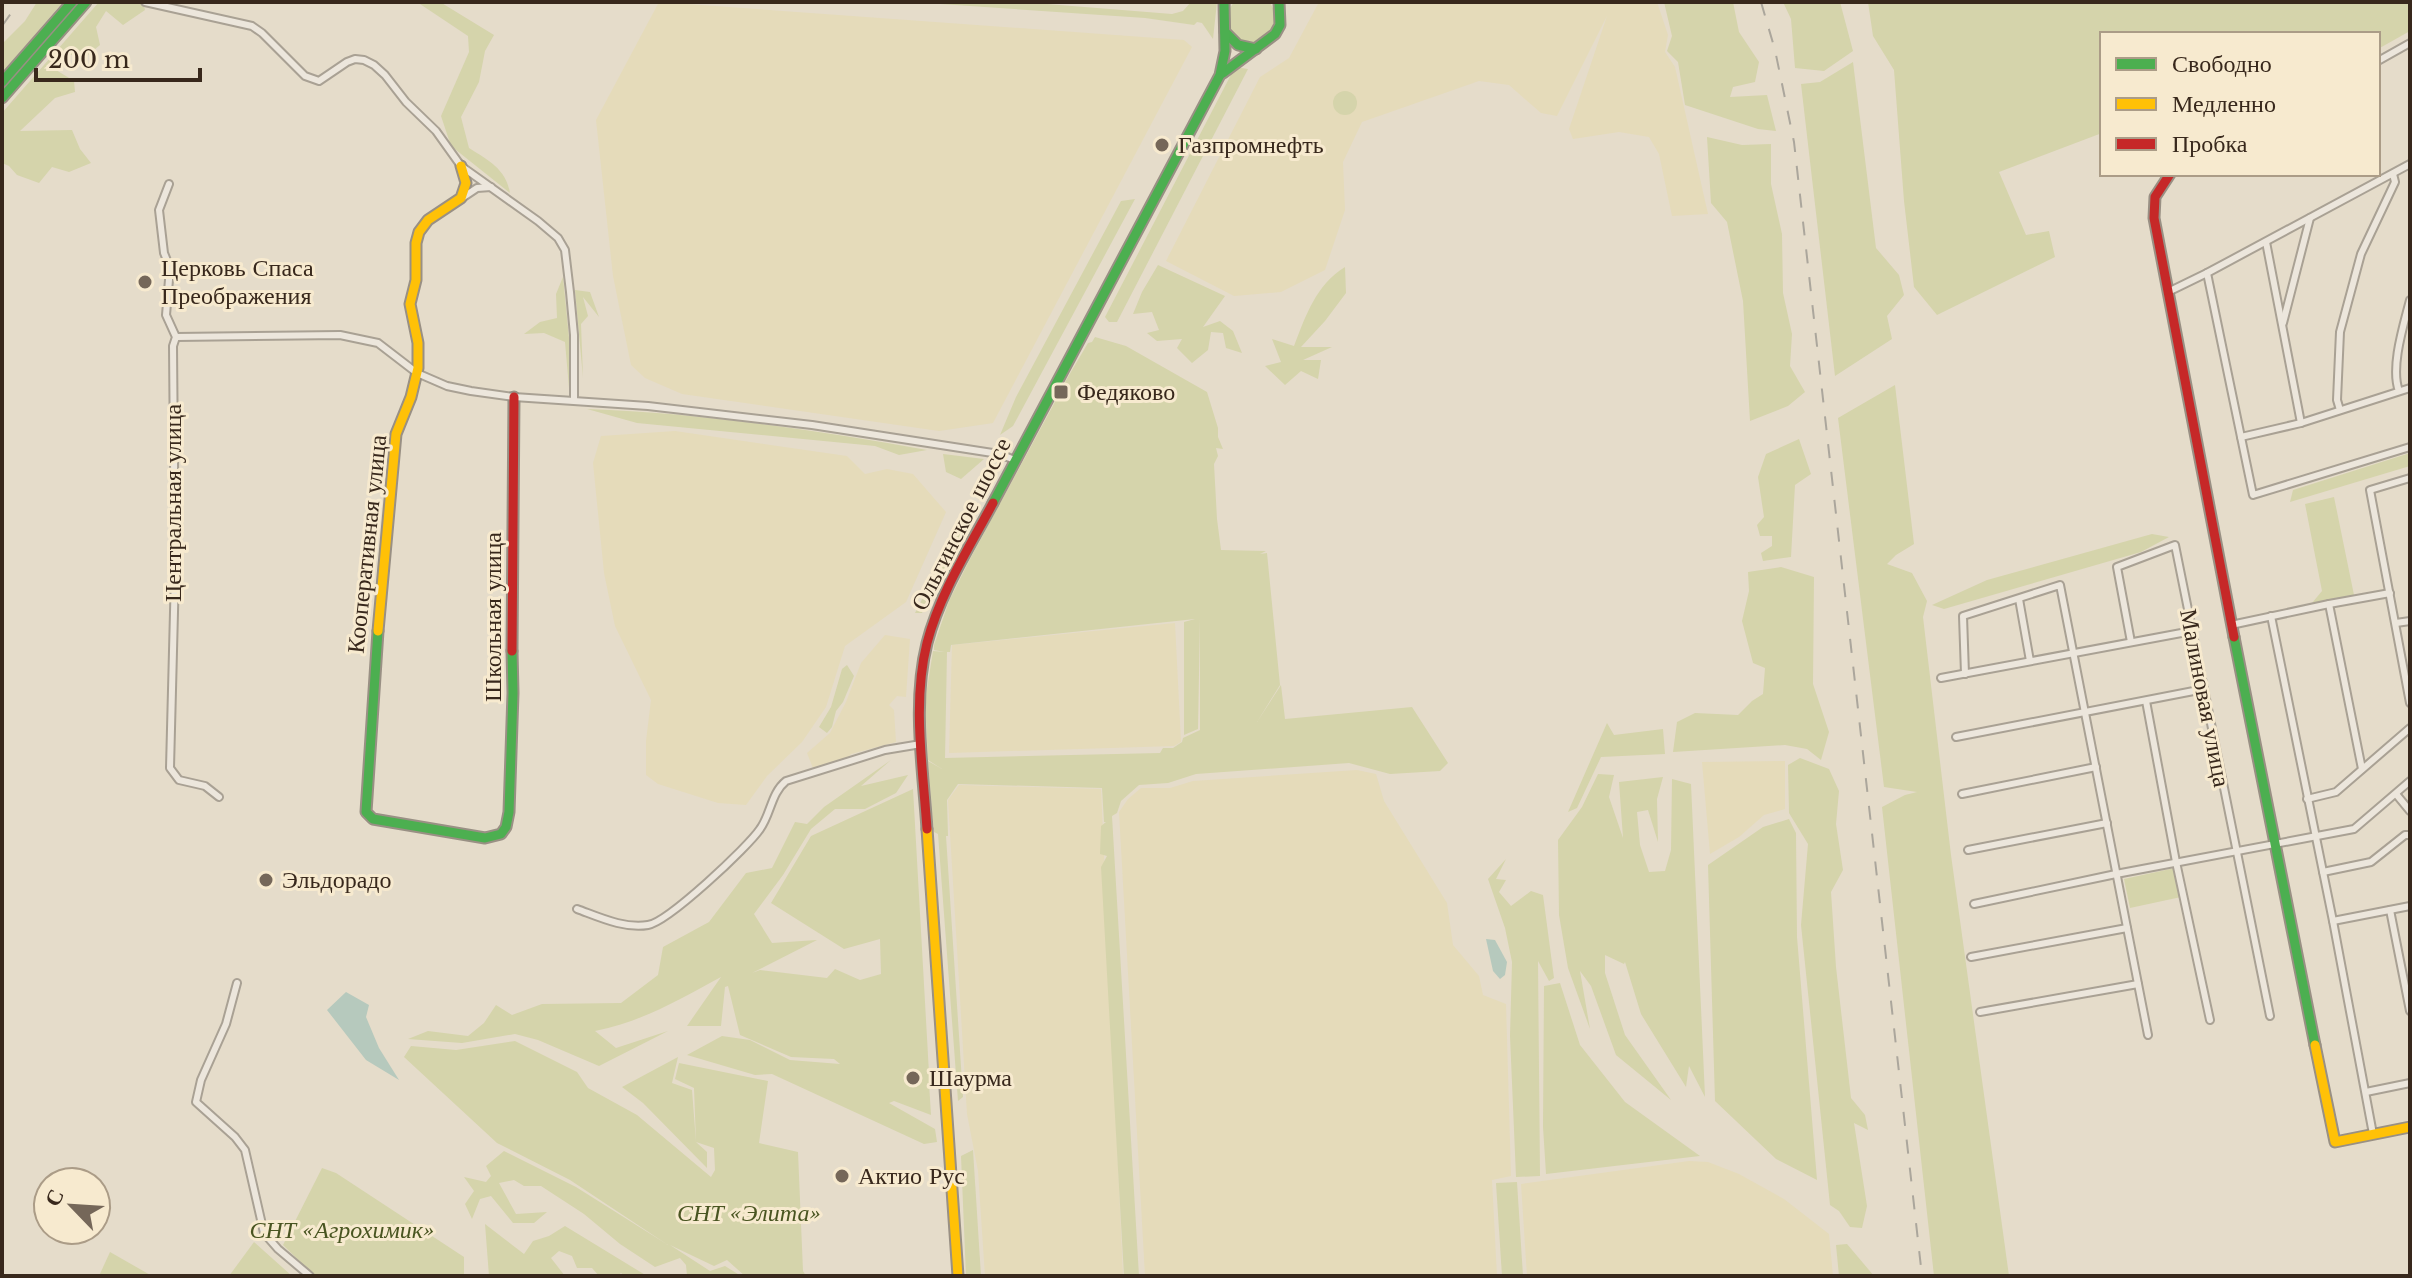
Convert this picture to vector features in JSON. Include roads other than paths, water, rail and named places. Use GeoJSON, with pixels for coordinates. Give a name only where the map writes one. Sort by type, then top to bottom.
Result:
{"type":"FeatureCollection","features":[{"type":"Feature","properties":{"kind":"street"},"geometry":{"type":"LineString","coordinates":[[2,82],[72,2]]}},
{"type":"Feature","properties":{"kind":"street"},"geometry":{"type":"LineString","coordinates":[[2,98],[86,2]]}},
{"type":"Feature","properties":{"kind":"street"},"geometry":{"type":"LineString","coordinates":[[145,2],[252,26],[313,81],[319,81],[347,62],[364,60],[385,75],[406,102],[436,131],[461,166],[466,183],[461,198]]}},
{"type":"Feature","properties":{"kind":"street"},"geometry":{"type":"LineString","coordinates":[[1220,75],[1225,51],[1223,20],[1226,2]]}},
{"type":"Feature","properties":{"kind":"street"},"geometry":{"type":"LineString","coordinates":[[1220,75],[1232,63],[1266,45],[1278,30],[1277,4]]}},
{"type":"Feature","properties":{"kind":"street"},"geometry":{"type":"LineString","coordinates":[[1223,20],[1231,42],[1246,49],[1257,48]]}},
{"type":"Feature","properties":{"kind":"street"},"geometry":{"type":"LineString","coordinates":[[2380,60],[2410,43]]}},
{"type":"Feature","properties":{"kind":"street","name":"Ольгинское шоссе"},"geometry":{"type":"LineString","coordinates":[[958,1276],[921,744],[921,672],[930,629],[949,586],[1220,75]]}},
{"type":"Feature","properties":{"kind":"street"},"geometry":{"type":"LineString","coordinates":[[2168,292],[2410,164]]}},
{"type":"Feature","properties":{"kind":"street"},"geometry":{"type":"LineString","coordinates":[[461,166],[554,234],[565,250],[574,335],[574,400]]}},
{"type":"Feature","properties":{"kind":"street"},"geometry":{"type":"LineString","coordinates":[[2340,410],[2337,400],[2340,332],[2361,254],[2395,182],[2393,174]]}},
{"type":"Feature","properties":{"kind":"street"},"geometry":{"type":"LineString","coordinates":[[2168,176],[2157,189],[2153,208],[2231,625],[2335,1142],[2410,1127]]}},
{"type":"Feature","properties":{"kind":"street","name":"Центральная улица"},"geometry":{"type":"LineString","coordinates":[[169,184],[159,210],[164,253],[170,268],[166,315],[176,337],[173,346],[175,573],[170,768],[179,780],[205,786],[219,797]]}},
{"type":"Feature","properties":{"kind":"street"},"geometry":{"type":"LineString","coordinates":[[461,198],[477,188],[491,187]]}},
{"type":"Feature","properties":{"kind":"street","name":"Кооперативная улица"},"geometry":{"type":"LineString","coordinates":[[461,198],[434,214],[420,230],[415,242],[416,284],[410,303],[419,339],[417,373],[409,406],[396,434],[381,620],[376,641],[366,812],[373,819],[413,827],[485,838],[501,834]]}},
{"type":"Feature","properties":{"kind":"street"},"geometry":{"type":"LineString","coordinates":[[2283,325],[2310,218]]}},
{"type":"Feature","properties":{"kind":"street"},"geometry":{"type":"LineString","coordinates":[[2266,242],[2301,423]]}},
{"type":"Feature","properties":{"kind":"street"},"geometry":{"type":"LineString","coordinates":[[2207,273],[2253,495],[2410,447]]}},
{"type":"Feature","properties":{"kind":"street"},"geometry":{"type":"LineString","coordinates":[[2399,391],[2397,371],[2401,333],[2410,300]]}},
{"type":"Feature","properties":{"kind":"street"},"geometry":{"type":"LineString","coordinates":[[176,337],[355,337],[378,343],[417,373],[447,386],[514,397],[648,406],[812,425],[999,454],[1015,460]]}},
{"type":"Feature","properties":{"kind":"street"},"geometry":{"type":"LineString","coordinates":[[2241,437],[2301,423],[2410,388]]}},
{"type":"Feature","properties":{"kind":"street","name":"Школьная улица"},"geometry":{"type":"LineString","coordinates":[[501,834],[509,812],[513,693],[514,397]]}},
{"type":"Feature","properties":{"kind":"street"},"geometry":{"type":"LineString","coordinates":[[2410,478],[2370,490],[2408,669],[2410,703]]}},
{"type":"Feature","properties":{"kind":"street","name":"Малиновая улица"},"geometry":{"type":"LineString","coordinates":[[2131,642],[2117,567],[2175,545],[2270,1016]]}},
{"type":"Feature","properties":{"kind":"street"},"geometry":{"type":"LineString","coordinates":[[1965,674],[1963,616],[2060,585],[2148,1035]]}},
{"type":"Feature","properties":{"kind":"street"},"geometry":{"type":"LineString","coordinates":[[2231,625],[2390,593]]}},
{"type":"Feature","properties":{"kind":"street"},"geometry":{"type":"LineString","coordinates":[[2019,599],[2030,661]]}},
{"type":"Feature","properties":{"kind":"street"},"geometry":{"type":"LineString","coordinates":[[2329,604],[2362,769]]}},
{"type":"Feature","properties":{"kind":"street"},"geometry":{"type":"LineString","coordinates":[[2271,616],[2373,1134]]}},
{"type":"Feature","properties":{"kind":"street"},"geometry":{"type":"LineString","coordinates":[[2396,623],[2410,621]]}},
{"type":"Feature","properties":{"kind":"street"},"geometry":{"type":"LineString","coordinates":[[1941,678],[2192,631]]}},
{"type":"Feature","properties":{"kind":"street"},"geometry":{"type":"LineString","coordinates":[[1956,737],[2204,689]]}},
{"type":"Feature","properties":{"kind":"street"},"geometry":{"type":"LineString","coordinates":[[2146,701],[2210,1020]]}},
{"type":"Feature","properties":{"kind":"street"},"geometry":{"type":"LineString","coordinates":[[2307,799],[2336,792],[2410,728]]}},
{"type":"Feature","properties":{"kind":"street"},"geometry":{"type":"LineString","coordinates":[[577,909],[621,924],[654,924],[728,862],[758,832],[775,793],[786,781],[885,750],[921,744]]}},
{"type":"Feature","properties":{"kind":"street"},"geometry":{"type":"LineString","coordinates":[[1962,794],[2096,767]]}},
{"type":"Feature","properties":{"kind":"street"},"geometry":{"type":"LineString","coordinates":[[1974,904],[2354,829],[2410,781]]}},
{"type":"Feature","properties":{"kind":"street"},"geometry":{"type":"LineString","coordinates":[[2396,794],[2410,811]]}},
{"type":"Feature","properties":{"kind":"street"},"geometry":{"type":"LineString","coordinates":[[1968,850],[2107,823]]}},
{"type":"Feature","properties":{"kind":"street"},"geometry":{"type":"LineString","coordinates":[[2323,872],[2371,862],[2405,835],[2410,835]]}},
{"type":"Feature","properties":{"kind":"street"},"geometry":{"type":"LineString","coordinates":[[2333,921],[2410,906]]}},
{"type":"Feature","properties":{"kind":"street"},"geometry":{"type":"LineString","coordinates":[[2390,910],[2410,1011]]}},
{"type":"Feature","properties":{"kind":"street"},"geometry":{"type":"LineString","coordinates":[[1971,957],[2127,928]]}},
{"type":"Feature","properties":{"kind":"street"},"geometry":{"type":"LineString","coordinates":[[237,983],[226,1024],[201,1080],[196,1102],[245,1150],[264,1233],[310,1276]]}},
{"type":"Feature","properties":{"kind":"street"},"geometry":{"type":"LineString","coordinates":[[1980,1012],[2138,984]]}},
{"type":"Feature","properties":{"kind":"street"},"geometry":{"type":"LineString","coordinates":[[2366,1092],[2410,1083]]}},
{"type":"Feature","properties":{"kind":"railway"},"geometry":{"type":"LineString","coordinates":[[2,26],[19,2]]}},
{"type":"Feature","properties":{"kind":"railway"},"geometry":{"type":"LineString","coordinates":[[1761,2],[1775,50],[1794,142],[1922,1276]]}},
{"type":"Feature","properties":{"kind":"place","name":"Газпромнефть"},"geometry":{"type":"Point","coordinates":[1162,145]}},
{"type":"Feature","properties":{"kind":"place","name":"Церковь Спаса Преображения"},"geometry":{"type":"Point","coordinates":[145,282]}},
{"type":"Feature","properties":{"kind":"place","name":"Федяково"},"geometry":{"type":"Point","coordinates":[1061,392]}},
{"type":"Feature","properties":{"kind":"place","name":"Эльдорадо"},"geometry":{"type":"Point","coordinates":[266,880]}},
{"type":"Feature","properties":{"kind":"place","name":"Шаурма"},"geometry":{"type":"Point","coordinates":[913,1078]}},
{"type":"Feature","properties":{"kind":"place","name":"Актио Рус"},"geometry":{"type":"Point","coordinates":[842,1176]}},
{"type":"Feature","properties":{"kind":"park label","name":"СНТ «Элита»"},"geometry":{"type":"Point","coordinates":[749,1213]}},
{"type":"Feature","properties":{"kind":"park label","name":"СНТ «Агрохимик»"},"geometry":{"type":"Point","coordinates":[342,1230]}}]}
